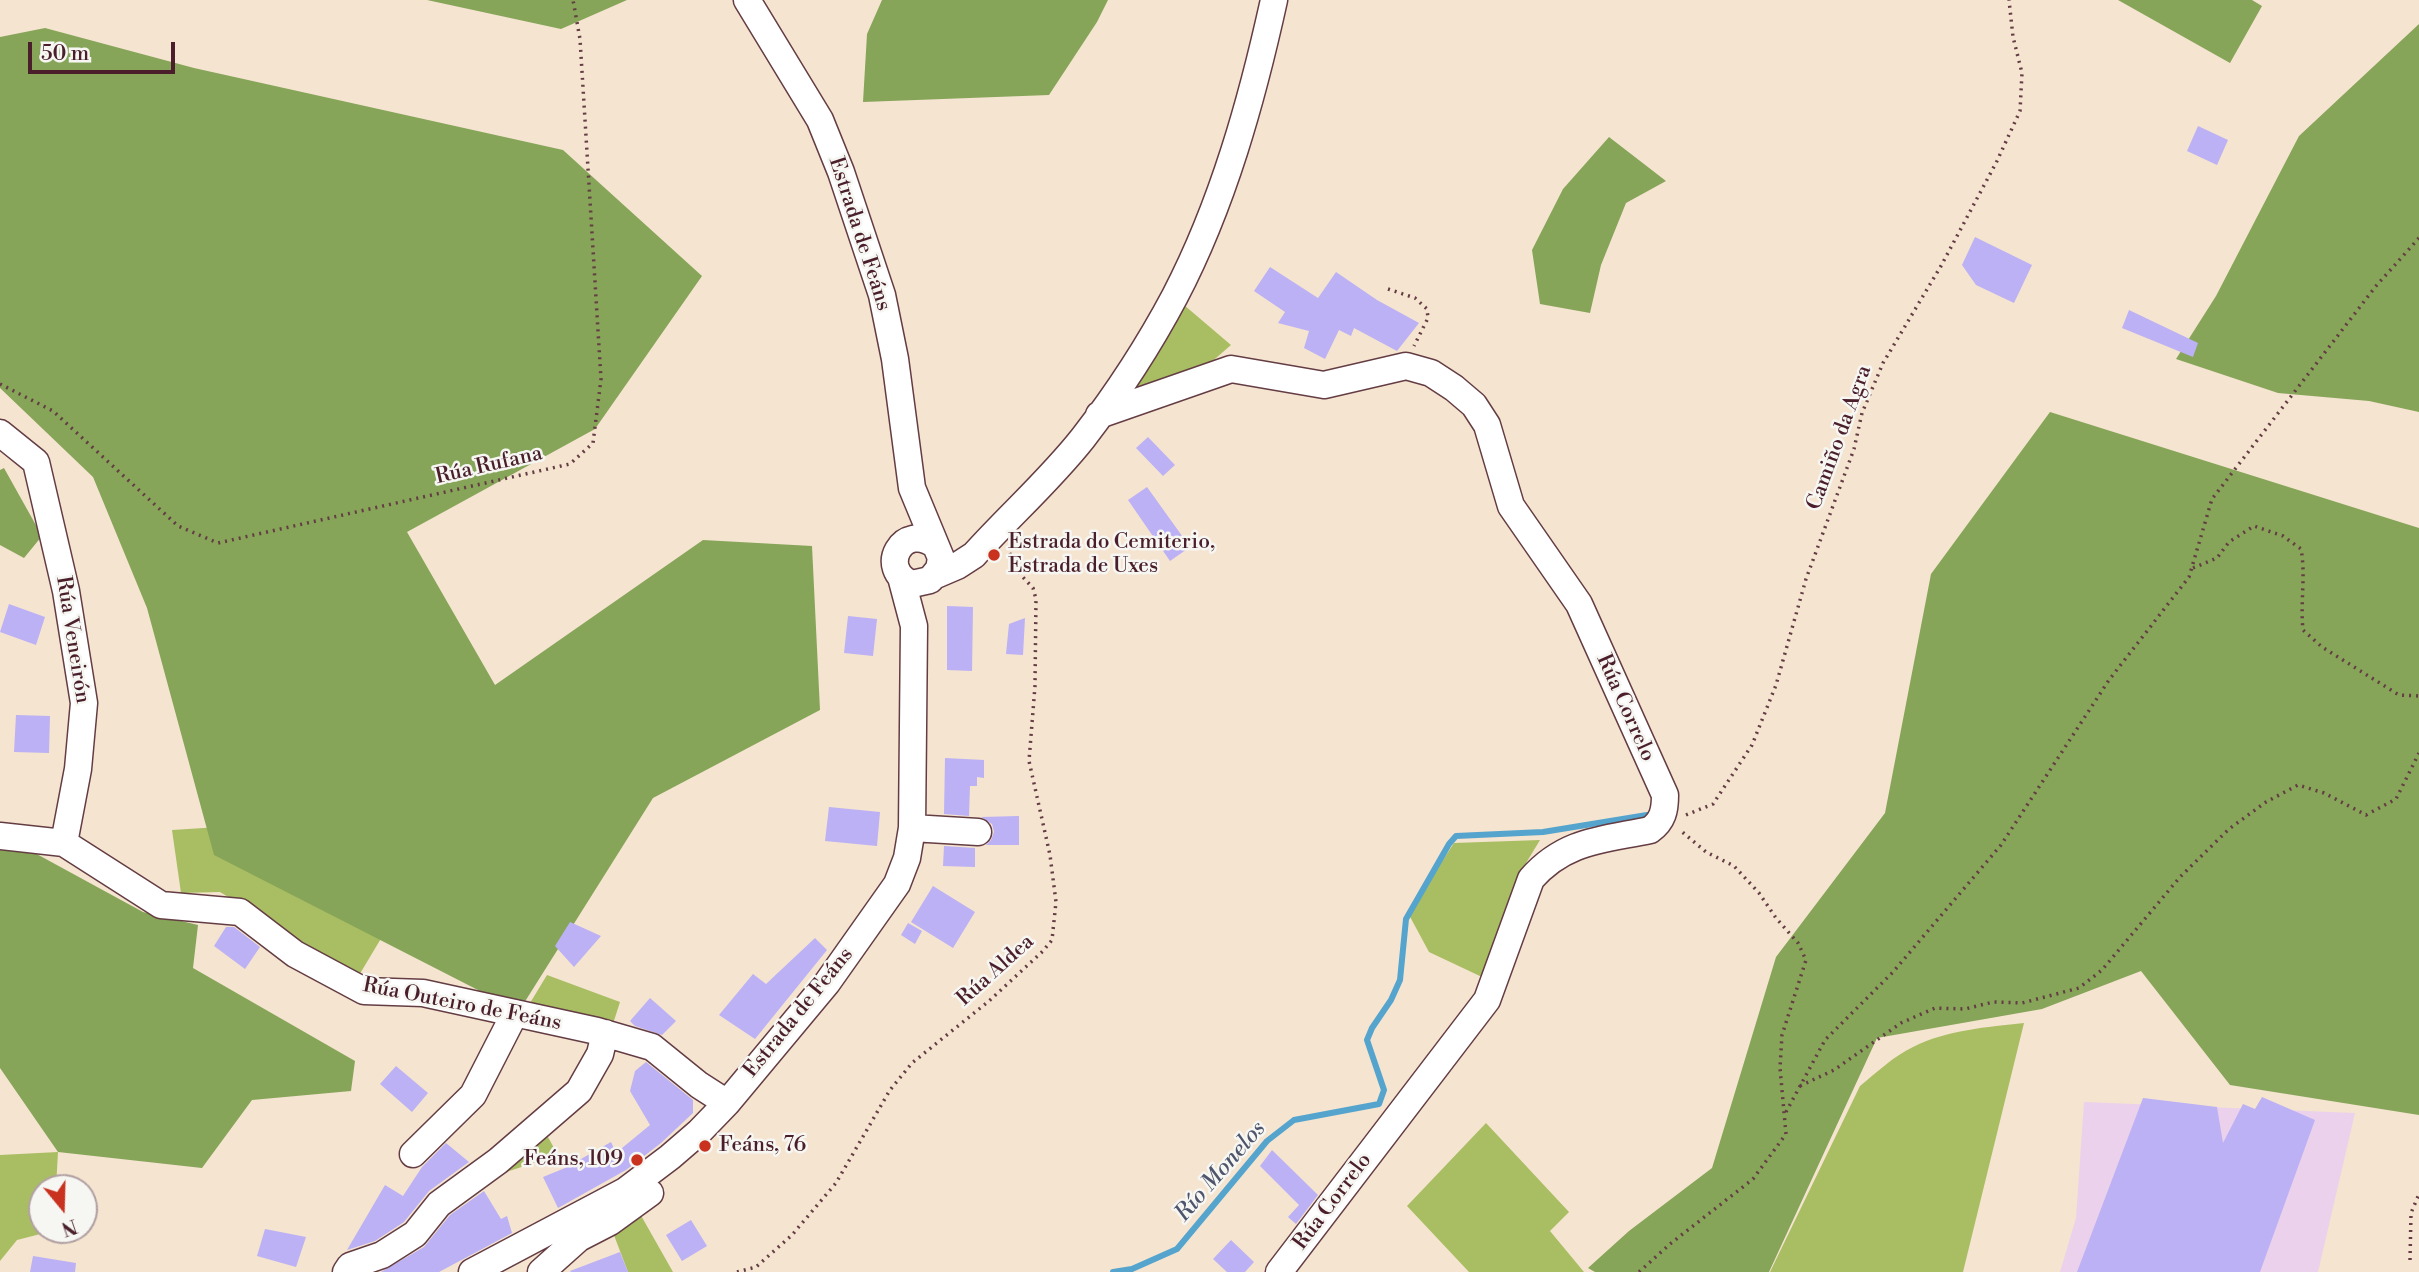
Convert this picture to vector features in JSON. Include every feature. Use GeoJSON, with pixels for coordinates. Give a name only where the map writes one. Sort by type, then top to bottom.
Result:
{"type":"FeatureCollection","features":[{"type":"Feature","properties":{"kind":"street","name":"Estrada de Feáns"},"geometry":{"type":"LineString","coordinates":[[747,0],[820,120],[882,295],[895,359],[912,488],[935,563],[914,625]]}},
{"type":"Feature","properties":{"kind":"street"},"geometry":{"type":"LineString","coordinates":[[901,577],[912,584],[935,563],[970,547],[996,530],[1082,439],[1131,369],[1175,295],[1211,214],[1242,124],[1274,0]]}},
{"type":"Feature","properties":{"kind":"street"},"geometry":{"type":"LineString","coordinates":[[1099,415],[1231,369],[1324,385],[1406,366]]}},
{"type":"Feature","properties":{"kind":"street","name":"Rúa Correlo"},"geometry":{"type":"LineString","coordinates":[[1279,1272],[1486,1000],[1531,879],[1563,851],[1581,844],[1650,830],[1659,823],[1665,795],[1579,604],[1511,506],[1487,425],[1475,405],[1431,373],[1406,366]]}},
{"type":"Feature","properties":{"kind":"street","name":"Rúa Veneirón"},"geometry":{"type":"LineString","coordinates":[[0,433],[36,462],[66,591],[85,703],[78,769],[64,843]]}},
{"type":"Feature","properties":{"kind":"street","name":"Estrada de Feáns"},"geometry":{"type":"LineString","coordinates":[[472,1272],[625,1191],[670,1157],[727,1103],[827,983],[897,884],[907,859],[912,828],[914,625],[901,577],[895,566],[895,553],[906,528],[912,488]]}},
{"type":"Feature","properties":{"kind":"street"},"geometry":{"type":"LineString","coordinates":[[899,547],[912,538],[928,540],[935,563]]}},
{"type":"Feature","properties":{"kind":"street"},"geometry":{"type":"LineString","coordinates":[[912,828],[978,832]]}},
{"type":"Feature","properties":{"kind":"street"},"geometry":{"type":"LineString","coordinates":[[0,836],[64,843]]}},
{"type":"Feature","properties":{"kind":"street","name":"Rúa Outeiro de Feáns"},"geometry":{"type":"LineString","coordinates":[[64,843],[162,905],[240,912],[295,954],[364,991],[423,993],[605,1033],[652,1047],[699,1085],[727,1103]]}},
{"type":"Feature","properties":{"kind":"street"},"geometry":{"type":"LineString","coordinates":[[413,1154],[473,1095],[515,1013]]}},
{"type":"Feature","properties":{"kind":"street"},"geometry":{"type":"LineString","coordinates":[[346,1272],[350,1266],[382,1255],[415,1234],[439,1204],[498,1161],[579,1091],[600,1054],[605,1033]]}},
{"type":"Feature","properties":{"kind":"street"},"geometry":{"type":"LineString","coordinates":[[541,1272],[579,1238],[610,1222],[660,1185],[670,1157]]}},
{"type":"Feature","properties":{"kind":"path","name":"Rúa Rufana"},"geometry":{"type":"LineString","coordinates":[[0,384],[53,411],[178,526],[218,543],[569,464],[593,443],[601,379],[580,39],[573,0]]}},
{"type":"Feature","properties":{"kind":"path","name":"Camiño da Agra"},"geometry":{"type":"LineString","coordinates":[[1662,815],[1687,815],[1713,804],[1752,745],[1776,685],[1806,579],[1883,363],[1947,255],[2020,111],[2022,73],[2013,37],[2009,0]]}},
{"type":"Feature","properties":{"kind":"path"},"geometry":{"type":"LineString","coordinates":[[1786,1112],[1825,1040],[1893,972],[2001,845],[2109,680],[2189,577],[2212,499],[2376,286],[2419,238]]}},
{"type":"Feature","properties":{"kind":"path"},"geometry":{"type":"LineString","coordinates":[[1388,289],[1415,298],[1427,309],[1428,318],[1406,366]]}},
{"type":"Feature","properties":{"kind":"path"},"geometry":{"type":"LineString","coordinates":[[2191,568],[2217,558],[2229,542],[2254,526],[2283,536],[2301,549],[2305,570],[2301,605],[2303,630],[2322,647],[2399,695],[2419,696]]}},
{"type":"Feature","properties":{"kind":"path","name":"Rúa Aldea"},"geometry":{"type":"LineString","coordinates":[[737,1272],[757,1266],[792,1235],[827,1194],[843,1172],[890,1090],[912,1063],[989,1001],[1052,940],[1056,902],[1029,761],[1035,686],[1035,600],[1033,588],[1020,574],[996,530]]}},
{"type":"Feature","properties":{"kind":"path"},"geometry":{"type":"LineString","coordinates":[[1800,1086],[1834,1070],[1902,1023],[1935,1008],[1965,1009],[1993,1002],[2022,1003],[2079,988],[2102,970],[2180,877],[2229,829],[2266,802],[2298,785],[2324,793],[2366,815],[2396,799],[2419,753]]}},
{"type":"Feature","properties":{"kind":"path"},"geometry":{"type":"LineString","coordinates":[[1639,1272],[1670,1244],[1753,1179],[1786,1134],[1780,1068],[1782,1035],[1805,960],[1798,943],[1734,866],[1706,852],[1662,815]]}},
{"type":"Feature","properties":{"kind":"path"},"geometry":{"type":"LineString","coordinates":[[2410,1260],[2411,1213],[2419,1194]]}},
{"type":"Feature","properties":{"kind":"shaded area"},"geometry":{"type":"Polygon","coordinates":[[[2084,1102],[2355,1113],[2318,1272],[2060,1272],[2076,1218],[2084,1102]]]}},
{"type":"Feature","properties":{"kind":"green space"},"geometry":{"type":"Polygon","coordinates":[[[427,0],[627,0],[561,29],[427,0]]]}},
{"type":"Feature","properties":{"kind":"green space"},"geometry":{"type":"Polygon","coordinates":[[[882,0],[1108,0],[1097,22],[1049,95],[863,102],[867,34],[882,0]]]}},
{"type":"Feature","properties":{"kind":"green space"},"geometry":{"type":"Polygon","coordinates":[[[2118,0],[2252,0],[2262,6],[2230,63],[2118,0]]]}},
{"type":"Feature","properties":{"kind":"green space"},"geometry":{"type":"Polygon","coordinates":[[[2419,24],[2419,412],[2369,401],[2278,393],[2176,359],[2216,296],[2299,136],[2419,24]]]}},
{"type":"Feature","properties":{"kind":"green space"},"geometry":{"type":"Polygon","coordinates":[[[45,28],[194,68],[563,150],[702,276],[595,429],[407,532],[495,685],[703,540],[812,546],[820,710],[653,798],[519,1011],[214,855],[147,608],[93,477],[0,388],[0,37],[45,28]]]}},
{"type":"Feature","properties":{"kind":"green space"},"geometry":{"type":"Polygon","coordinates":[[[1609,137],[1666,181],[1626,203],[1601,265],[1590,313],[1540,304],[1532,250],[1563,189],[1609,137]]]}},
{"type":"Feature","properties":{"kind":"green space"},"geometry":{"type":"Polygon","coordinates":[[[1184,305],[1231,345],[1201,371],[1130,396],[1184,305]]]}},
{"type":"Feature","properties":{"kind":"green space"},"geometry":{"type":"Polygon","coordinates":[[[2050,412],[2419,528],[2419,1115],[2230,1085],[2141,971],[2042,1009],[1877,1038],[1769,1272],[1595,1272],[1588,1268],[1629,1231],[1712,1168],[1776,957],[1885,813],[1931,574],[2050,412]]]}},
{"type":"Feature","properties":{"kind":"green space"},"geometry":{"type":"Polygon","coordinates":[[[4,468],[42,536],[24,558],[0,545],[0,470],[4,468]]]}},
{"type":"Feature","properties":{"kind":"green space"},"geometry":{"type":"Polygon","coordinates":[[[346,819],[407,895],[358,977],[301,948],[266,920],[220,892],[181,893],[172,830],[346,819]]]}},
{"type":"Feature","properties":{"kind":"green space"},"geometry":{"type":"Polygon","coordinates":[[[1540,840],[1520,873],[1482,977],[1429,952],[1408,913],[1454,843],[1540,840]]]}},
{"type":"Feature","properties":{"kind":"green space"},"geometry":{"type":"Polygon","coordinates":[[[0,850],[33,852],[143,912],[198,925],[193,968],[355,1061],[351,1091],[252,1100],[202,1168],[58,1152],[0,1068],[0,850]]]}},
{"type":"Feature","properties":{"kind":"green space"},"geometry":{"type":"Polygon","coordinates":[[[547,975],[620,1002],[611,1030],[527,1008],[547,975]]]}},
{"type":"Feature","properties":{"kind":"green space"},"geometry":{"type":"Polygon","coordinates":[[[2024,1023],[1963,1272],[1770,1272],[1860,1086],[1899,1055],[1926,1041],[1967,1030],[2024,1023]]]}},
{"type":"Feature","properties":{"kind":"green space"},"geometry":{"type":"Polygon","coordinates":[[[1486,1123],[1569,1212],[1550,1231],[1584,1272],[1469,1272],[1407,1206],[1486,1123]]]}},
{"type":"Feature","properties":{"kind":"green space"},"geometry":{"type":"Polygon","coordinates":[[[543,1128],[554,1148],[546,1159],[494,1176],[543,1128]]]}},
{"type":"Feature","properties":{"kind":"green space"},"geometry":{"type":"Polygon","coordinates":[[[58,1152],[57,1174],[28,1174],[28,1237],[17,1240],[0,1261],[0,1155],[58,1152]]]}},
{"type":"Feature","properties":{"kind":"green space"},"geometry":{"type":"Polygon","coordinates":[[[639,1212],[673,1272],[628,1272],[612,1230],[639,1212]]]}},
{"type":"Feature","properties":{"kind":"building"},"geometry":{"type":"Polygon","coordinates":[[[2198,126],[2228,140],[2217,165],[2187,151],[2198,126]]]}},
{"type":"Feature","properties":{"kind":"building"},"geometry":{"type":"Polygon","coordinates":[[[1975,237],[2032,265],[2014,303],[1976,285],[1962,265],[1975,237]]]}},
{"type":"Feature","properties":{"kind":"building"},"geometry":{"type":"Polygon","coordinates":[[[1270,267],[1318,298],[1336,272],[1377,300],[1419,323],[1397,351],[1354,328],[1351,336],[1339,330],[1325,359],[1304,348],[1309,331],[1278,323],[1285,312],[1254,291],[1270,267]]]}},
{"type":"Feature","properties":{"kind":"building"},"geometry":{"type":"Polygon","coordinates":[[[2129,310],[2198,343],[2193,357],[2122,328],[2129,310]]]}},
{"type":"Feature","properties":{"kind":"building"},"geometry":{"type":"Polygon","coordinates":[[[1148,437],[1175,465],[1163,476],[1136,448],[1148,437]]]}},
{"type":"Feature","properties":{"kind":"building"},"geometry":{"type":"Polygon","coordinates":[[[1147,487],[1190,547],[1170,561],[1128,500],[1147,487]]]}},
{"type":"Feature","properties":{"kind":"building"},"geometry":{"type":"Polygon","coordinates":[[[9,604],[45,617],[36,645],[0,632],[9,604]]]}},
{"type":"Feature","properties":{"kind":"building"},"geometry":{"type":"Polygon","coordinates":[[[947,606],[973,607],[972,671],[947,670],[947,606]]]}},
{"type":"Feature","properties":{"kind":"building"},"geometry":{"type":"Polygon","coordinates":[[[848,616],[877,619],[873,656],[844,653],[848,616]]]}},
{"type":"Feature","properties":{"kind":"building"},"geometry":{"type":"Polygon","coordinates":[[[1025,618],[1023,655],[1006,654],[1009,624],[1025,618]]]}},
{"type":"Feature","properties":{"kind":"building"},"geometry":{"type":"Polygon","coordinates":[[[16,715],[50,716],[49,753],[14,752],[16,715]]]}},
{"type":"Feature","properties":{"kind":"building"},"geometry":{"type":"Polygon","coordinates":[[[945,758],[984,760],[984,778],[977,777],[977,786],[970,786],[969,816],[944,814],[945,758]]]}},
{"type":"Feature","properties":{"kind":"building"},"geometry":{"type":"Polygon","coordinates":[[[829,807],[880,812],[877,846],[825,841],[829,807]]]}},
{"type":"Feature","properties":{"kind":"building"},"geometry":{"type":"Polygon","coordinates":[[[1019,816],[1019,845],[986,845],[994,832],[992,824],[981,817],[1019,816]]]}},
{"type":"Feature","properties":{"kind":"building"},"geometry":{"type":"Polygon","coordinates":[[[944,846],[975,848],[975,867],[943,866],[944,846]]]}},
{"type":"Feature","properties":{"kind":"building"},"geometry":{"type":"Polygon","coordinates":[[[933,886],[975,912],[953,948],[911,922],[933,886]]]}},
{"type":"Feature","properties":{"kind":"building"},"geometry":{"type":"Polygon","coordinates":[[[570,922],[601,936],[574,967],[555,946],[570,922]]]}},
{"type":"Feature","properties":{"kind":"building"},"geometry":{"type":"Polygon","coordinates":[[[908,923],[922,931],[915,944],[901,935],[908,923]]]}},
{"type":"Feature","properties":{"kind":"building"},"geometry":{"type":"Polygon","coordinates":[[[226,927],[234,927],[260,947],[245,969],[214,946],[226,927]]]}},
{"type":"Feature","properties":{"kind":"building"},"geometry":{"type":"Polygon","coordinates":[[[815,938],[827,950],[755,1039],[719,1015],[753,974],[766,984],[815,938]]]}},
{"type":"Feature","properties":{"kind":"building"},"geometry":{"type":"Polygon","coordinates":[[[650,998],[676,1021],[662,1035],[635,1026],[630,1021],[650,998]]]}},
{"type":"Feature","properties":{"kind":"building"},"geometry":{"type":"Polygon","coordinates":[[[646,1062],[693,1100],[693,1113],[661,1143],[626,1170],[558,1208],[543,1177],[611,1142],[616,1153],[650,1125],[630,1091],[635,1071],[646,1062]]]}},
{"type":"Feature","properties":{"kind":"building"},"geometry":{"type":"Polygon","coordinates":[[[396,1066],[428,1093],[412,1112],[380,1084],[396,1066]]]}},
{"type":"Feature","properties":{"kind":"building"},"geometry":{"type":"Polygon","coordinates":[[[2262,1097],[2315,1120],[2260,1272],[2077,1272],[2143,1098],[2217,1107],[2223,1143],[2243,1104],[2255,1109],[2262,1097]]]}},
{"type":"Feature","properties":{"kind":"building"},"geometry":{"type":"Polygon","coordinates":[[[446,1143],[469,1162],[429,1191],[404,1222],[375,1241],[347,1250],[385,1185],[403,1196],[422,1167],[446,1143]]]}},
{"type":"Feature","properties":{"kind":"building"},"geometry":{"type":"Polygon","coordinates":[[[1272,1150],[1318,1195],[1296,1224],[1288,1217],[1299,1205],[1260,1166],[1272,1150]]]}},
{"type":"Feature","properties":{"kind":"building"},"geometry":{"type":"Polygon","coordinates":[[[484,1191],[501,1219],[507,1216],[512,1233],[439,1272],[381,1272],[424,1247],[450,1215],[484,1191]]]}},
{"type":"Feature","properties":{"kind":"building"},"geometry":{"type":"Polygon","coordinates":[[[691,1220],[707,1246],[682,1261],[666,1235],[691,1220]]]}},
{"type":"Feature","properties":{"kind":"building"},"geometry":{"type":"Polygon","coordinates":[[[265,1229],[306,1237],[296,1267],[257,1256],[265,1229]]]}},
{"type":"Feature","properties":{"kind":"building"},"geometry":{"type":"Polygon","coordinates":[[[1231,1240],[1254,1262],[1245,1272],[1227,1272],[1213,1259],[1231,1240]]]}},
{"type":"Feature","properties":{"kind":"building"},"geometry":{"type":"Polygon","coordinates":[[[620,1252],[628,1272],[570,1271],[620,1252]]]}},
{"type":"Feature","properties":{"kind":"building"},"geometry":{"type":"Polygon","coordinates":[[[33,1256],[76,1263],[75,1272],[30,1272],[33,1256]]]}},
{"type":"Feature","properties":{"kind":"waterway","name":"Río Monelos"},"geometry":{"type":"LineString","coordinates":[[1113,1272],[1132,1269],[1177,1249],[1267,1141],[1294,1120],[1379,1104],[1384,1090],[1367,1040],[1400,980],[1406,919],[1456,836],[1543,832],[1647,815]]}},
{"type":"Feature","properties":{"kind":"place","name":"Estrada do Cemiterio, Estrada de Uxes"},"geometry":{"type":"Point","coordinates":[994,555]}},
{"type":"Feature","properties":{"kind":"place","name":"Feáns, 76"},"geometry":{"type":"Point","coordinates":[705,1146]}},
{"type":"Feature","properties":{"kind":"place","name":"Feáns, 109"},"geometry":{"type":"Point","coordinates":[637,1160]}}]}
